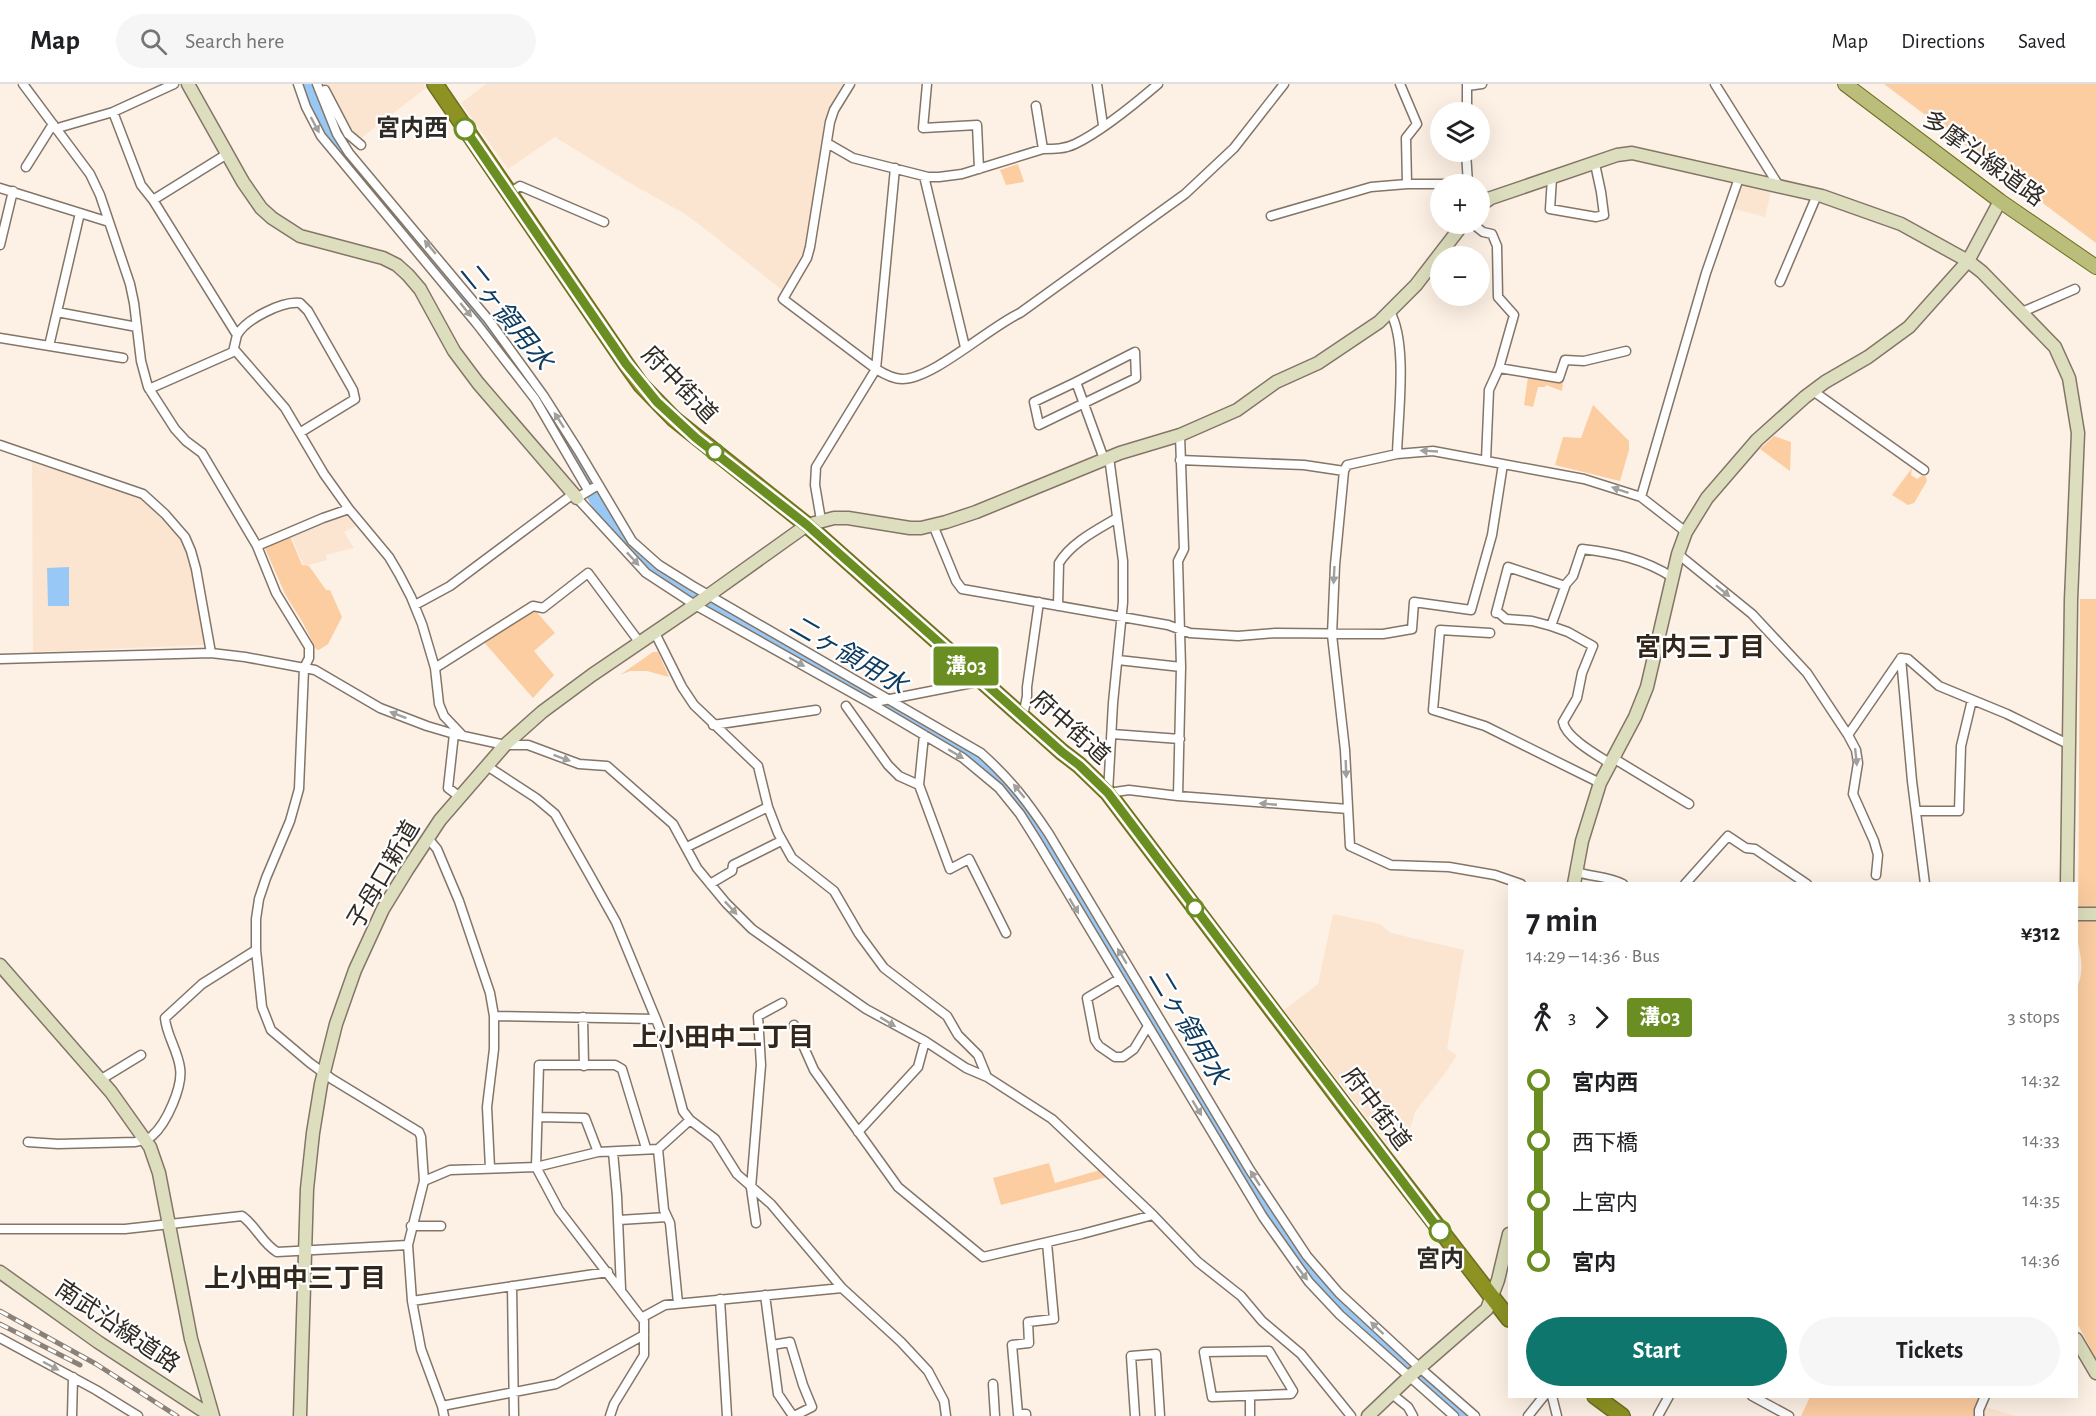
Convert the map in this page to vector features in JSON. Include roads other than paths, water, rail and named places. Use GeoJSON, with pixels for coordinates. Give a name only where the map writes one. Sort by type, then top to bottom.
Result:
{"type":"FeatureCollection","features":[{"type":"Feature","properties":{"kind":"highway","name":"府中街道"},"geometry":{"type":"LineString","coordinates":[[435,84],[641,385],[696,438],[814,522],[983,681],[1108,793],[1508,1318]]}},
{"type":"Feature","properties":{"kind":"highway"},"geometry":{"type":"LineString","coordinates":[[1597,1398],[1622,1416]]}},
{"type":"Feature","properties":{"kind":"main road","name":"多摩沿線道路"},"geometry":{"type":"LineString","coordinates":[[1845,84],[2000,201],[2096,267]]}},
{"type":"Feature","properties":{"kind":"street"},"geometry":{"type":"LineString","coordinates":[[23,84],[90,174],[110,222],[130,284],[141,365],[149,389],[175,429],[202,453],[257,546],[276,593],[309,647],[309,658],[303,669],[299,789],[290,821],[266,878],[256,919],[256,950],[262,1007],[271,1030],[323,1073],[419,1132],[422,1137],[424,1181],[408,1245],[412,1301],[421,1349],[444,1416]]}},
{"type":"Feature","properties":{"kind":"street"},"geometry":{"type":"LineString","coordinates":[[55,127],[113,112],[174,84]]}},
{"type":"Feature","properties":{"kind":"street"},"geometry":{"type":"LineString","coordinates":[[188,84],[243,182],[261,208],[300,236],[383,258],[397,265],[408,275],[420,289],[454,351],[478,383],[575,496],[646,573],[888,700],[981,753],[999,788],[1069,883],[1194,1076],[1250,1170],[1269,1213],[1339,1293],[1475,1416]]}},
{"type":"Feature","properties":{"kind":"street"},"geometry":{"type":"LineString","coordinates":[[298,84],[306,107],[321,136],[477,324],[535,399],[632,541],[702,601],[924,735],[993,773],[1027,801],[1119,979],[1182,1083],[1269,1213],[1309,1282],[1340,1315],[1454,1416]]}},
{"type":"Feature","properties":{"kind":"street"},"geometry":{"type":"LineString","coordinates":[[317,84],[337,134],[349,153],[488,318],[543,395],[578,450],[594,487]]}},
{"type":"Feature","properties":{"kind":"street"},"geometry":{"type":"LineString","coordinates":[[323,84],[348,134],[361,145]]}},
{"type":"Feature","properties":{"kind":"street"},"geometry":{"type":"LineString","coordinates":[[850,84],[834,110],[807,258],[783,299],[876,369],[902,380],[930,371],[1005,320],[1020,313],[1185,194],[1234,148],[1284,84]]}},
{"type":"Feature","properties":{"kind":"street"},"geometry":{"type":"LineString","coordinates":[[927,84],[923,128],[977,125],[979,169]]}},
{"type":"Feature","properties":{"kind":"street"},"geometry":{"type":"LineString","coordinates":[[1097,84],[1104,125]]}},
{"type":"Feature","properties":{"kind":"street"},"geometry":{"type":"LineString","coordinates":[[1400,84],[1417,124],[1406,138],[1407,184]]}},
{"type":"Feature","properties":{"kind":"street"},"geometry":{"type":"LineString","coordinates":[[1467,102],[1467,85],[1482,84]]}},
{"type":"Feature","properties":{"kind":"street"},"geometry":{"type":"LineString","coordinates":[[1715,84],[1779,187]]}},
{"type":"Feature","properties":{"kind":"street"},"geometry":{"type":"LineString","coordinates":[[827,143],[853,158],[924,176],[939,177],[979,169],[1043,149],[1074,145],[1155,85]]}},
{"type":"Feature","properties":{"kind":"street"},"geometry":{"type":"LineString","coordinates":[[1036,106],[1043,149]]}},
{"type":"Feature","properties":{"kind":"street"},"geometry":{"type":"LineString","coordinates":[[113,112],[141,185],[237,335]]}},
{"type":"Feature","properties":{"kind":"street"},"geometry":{"type":"LineString","coordinates":[[26,167],[55,127]]}},
{"type":"Feature","properties":{"kind":"street"},"geometry":{"type":"LineString","coordinates":[[1490,199],[1617,155],[1632,153],[1817,195],[1896,222],[1968,261],[1982,272],[2055,347],[2066,366],[2077,418],[2078,450],[2071,600],[2067,882]]}},
{"type":"Feature","properties":{"kind":"street"},"geometry":{"type":"LineString","coordinates":[[153,201],[227,154]]}},
{"type":"Feature","properties":{"kind":"street"},"geometry":{"type":"LineString","coordinates":[[1552,178],[1550,209],[1596,217],[1604,215],[1594,164]]}},
{"type":"Feature","properties":{"kind":"street"},"geometry":{"type":"LineString","coordinates":[[895,168],[876,369],[816,467],[814,522],[848,518],[910,528],[933,525],[975,512],[1106,458],[1150,442],[1180,435],[1237,410],[1276,382],[1318,363],[1363,335],[1416,285],[1455,234]]}},
{"type":"Feature","properties":{"kind":"street"},"geometry":{"type":"LineString","coordinates":[[924,176],[965,347]]}},
{"type":"Feature","properties":{"kind":"street"},"geometry":{"type":"LineString","coordinates":[[1641,497],[1706,273],[1739,178]]}},
{"type":"Feature","properties":{"kind":"street"},"geometry":{"type":"LineString","coordinates":[[1271,216],[1365,189],[1430,184]]}},
{"type":"Feature","properties":{"kind":"street"},"geometry":{"type":"LineString","coordinates":[[509,193],[520,186],[604,222]]}},
{"type":"Feature","properties":{"kind":"street"},"geometry":{"type":"LineString","coordinates":[[0,188],[110,222]]}},
{"type":"Feature","properties":{"kind":"street"},"geometry":{"type":"LineString","coordinates":[[0,245],[13,191]]}},
{"type":"Feature","properties":{"kind":"street"},"geometry":{"type":"LineString","coordinates":[[1780,282],[1817,195]]}},
{"type":"Feature","properties":{"kind":"street"},"geometry":{"type":"LineString","coordinates":[[1618,882],[1603,876],[1576,878],[1582,842],[1600,783],[1635,717],[1647,687],[1672,577],[1686,532],[1725,474],[1772,425],[1812,391],[1868,357],[1909,327],[1968,261],[2000,201]]}},
{"type":"Feature","properties":{"kind":"street"},"geometry":{"type":"LineString","coordinates":[[50,346],[80,213]]}},
{"type":"Feature","properties":{"kind":"street"},"geometry":{"type":"LineString","coordinates":[[1486,460],[1489,390],[1499,368],[1514,315],[1498,297],[1497,246],[1490,234]]}},
{"type":"Feature","properties":{"kind":"street"},"geometry":{"type":"LineString","coordinates":[[2022,312],[2074,289]]}},
{"type":"Feature","properties":{"kind":"street"},"geometry":{"type":"LineString","coordinates":[[149,389],[233,352],[237,335],[243,325],[255,317],[291,302],[300,303],[308,312],[353,390],[355,399],[301,432]]}},
{"type":"Feature","properties":{"kind":"street"},"geometry":{"type":"LineString","coordinates":[[57,312],[137,327]]}},
{"type":"Feature","properties":{"kind":"street"},"geometry":{"type":"LineString","coordinates":[[1390,312],[1396,322],[1399,342],[1397,454]]}},
{"type":"Feature","properties":{"kind":"street"},"geometry":{"type":"LineString","coordinates":[[0,338],[123,358]]}},
{"type":"Feature","properties":{"kind":"street"},"geometry":{"type":"LineString","coordinates":[[234,350],[285,408],[301,432],[313,457],[349,509],[389,558],[415,605],[435,668],[439,704],[444,716],[458,735],[448,788],[460,797]]}},
{"type":"Feature","properties":{"kind":"street"},"geometry":{"type":"LineString","coordinates":[[1499,368],[1559,378],[1565,360],[1584,361],[1626,351]]}},
{"type":"Feature","properties":{"kind":"street"},"geometry":{"type":"LineString","coordinates":[[1135,352],[1136,378],[1084,404],[1040,425],[1034,402],[1135,352]]}},
{"type":"Feature","properties":{"kind":"street"},"geometry":{"type":"LineString","coordinates":[[1076,382],[1106,458],[1122,561],[1122,618],[1108,793],[1129,790],[1348,809]]}},
{"type":"Feature","properties":{"kind":"street"},"geometry":{"type":"LineString","coordinates":[[1812,391],[1924,470]]}},
{"type":"Feature","properties":{"kind":"street"},"geometry":{"type":"LineString","coordinates":[[1178,796],[1181,667],[1178,561],[1184,549],[1179,459],[1180,435]]}},
{"type":"Feature","properties":{"kind":"street"},"geometry":{"type":"LineString","coordinates":[[0,445],[142,494],[165,514],[185,537],[191,551],[211,653]]}},
{"type":"Feature","properties":{"kind":"street"},"geometry":{"type":"LineString","coordinates":[[1515,882],[1495,875],[1449,867],[1391,865],[1350,846],[1345,750],[1332,635],[1335,565],[1344,471],[1347,465],[1397,454],[1433,451],[1486,460],[1584,479],[1641,497],[1686,532]]}},
{"type":"Feature","properties":{"kind":"street"},"geometry":{"type":"LineString","coordinates":[[1179,459],[1304,465],[1344,471]]}},
{"type":"Feature","properties":{"kind":"street"},"geometry":{"type":"LineString","coordinates":[[933,525],[956,581],[962,589],[1180,628],[1190,633],[1238,636],[1275,633],[1383,634],[1412,629],[1414,602],[1471,610],[1492,535],[1503,464]]}},
{"type":"Feature","properties":{"kind":"street"},"geometry":{"type":"LineString","coordinates":[[415,605],[450,585],[575,496],[594,487]]}},
{"type":"Feature","properties":{"kind":"street"},"geometry":{"type":"LineString","coordinates":[[257,546],[349,509]]}},
{"type":"Feature","properties":{"kind":"street"},"geometry":{"type":"LineString","coordinates":[[1058,606],[1059,563],[1062,558],[1080,541],[1117,518]]}},
{"type":"Feature","properties":{"kind":"street","name":"子母口新道"},"geometry":{"type":"LineString","coordinates":[[300,1416],[308,1189],[313,1133],[323,1073],[336,1024],[356,970],[383,909],[428,837],[460,797],[506,746],[542,712],[814,522]]}},
{"type":"Feature","properties":{"kind":"street"},"geometry":{"type":"LineString","coordinates":[[1551,626],[1565,585],[1573,576],[1582,549],[1615,553],[1654,566],[1672,577]]}},
{"type":"Feature","properties":{"kind":"street"},"geometry":{"type":"LineString","coordinates":[[1678,554],[1760,622],[1807,673],[1848,735],[1856,750],[1858,763],[1853,794],[1874,841],[1878,855],[1876,874]]}},
{"type":"Feature","properties":{"kind":"street"},"geometry":{"type":"LineString","coordinates":[[1565,585],[1508,567],[1496,613],[1506,619],[1532,621],[1551,626],[1593,645],[1582,673],[1577,698],[1563,722],[1564,729],[1581,743],[1689,804]]}},
{"type":"Feature","properties":{"kind":"street"},"geometry":{"type":"LineString","coordinates":[[435,668],[532,606],[543,608],[588,573],[640,643]]}},
{"type":"Feature","properties":{"kind":"street"},"geometry":{"type":"LineString","coordinates":[[1023,716],[1028,696],[1027,687],[1039,602]]}},
{"type":"Feature","properties":{"kind":"street"},"geometry":{"type":"LineString","coordinates":[[1490,633],[1440,630],[1433,710],[1485,726],[1600,783]]}},
{"type":"Feature","properties":{"kind":"street"},"geometry":{"type":"LineString","coordinates":[[655,633],[681,687],[694,705],[758,766],[768,807],[781,841],[792,858],[834,891],[859,934],[884,968],[947,1016],[958,1035],[978,1054],[987,1077]]}},
{"type":"Feature","properties":{"kind":"street"},"geometry":{"type":"LineString","coordinates":[[0,659],[211,653],[245,657],[323,673],[380,708],[458,735],[506,746],[528,746],[579,764],[607,766],[673,824],[697,868],[726,903],[752,929],[866,1009],[925,1041],[966,1068],[987,1077],[1052,1119],[1153,1215],[1198,1262],[1241,1296],[1262,1321],[1301,1354],[1351,1416]]}},
{"type":"Feature","properties":{"kind":"street"},"geometry":{"type":"LineString","coordinates":[[1901,658],[1908,659],[1939,686],[2007,714],[2070,745]]}},
{"type":"Feature","properties":{"kind":"street"},"geometry":{"type":"LineString","coordinates":[[1848,735],[1901,658]]}},
{"type":"Feature","properties":{"kind":"street"},"geometry":{"type":"LineString","coordinates":[[1901,658],[1925,882]]}},
{"type":"Feature","properties":{"kind":"street"},"geometry":{"type":"LineString","coordinates":[[1118,660],[1181,667]]}},
{"type":"Feature","properties":{"kind":"street"},"geometry":{"type":"LineString","coordinates":[[870,703],[983,681]]}},
{"type":"Feature","properties":{"kind":"street"},"geometry":{"type":"LineString","coordinates":[[1916,812],[1959,811],[1960,746],[1972,700]]}},
{"type":"Feature","properties":{"kind":"street"},"geometry":{"type":"LineString","coordinates":[[846,706],[888,765],[899,776],[919,785]]}},
{"type":"Feature","properties":{"kind":"street"},"geometry":{"type":"LineString","coordinates":[[713,725],[816,710]]}},
{"type":"Feature","properties":{"kind":"street"},"geometry":{"type":"LineString","coordinates":[[1112,734],[1180,739]]}},
{"type":"Feature","properties":{"kind":"street"},"geometry":{"type":"LineString","coordinates":[[924,735],[919,785],[950,869],[969,859],[1006,933]]}},
{"type":"Feature","properties":{"kind":"street"},"geometry":{"type":"LineString","coordinates":[[487,766],[536,798],[555,814],[616,922],[665,1043],[683,1111],[690,1120],[715,1139],[737,1174],[771,1204],[843,1288],[901,1342],[928,1371],[944,1401],[946,1416]]}},
{"type":"Feature","properties":{"kind":"street"},"geometry":{"type":"LineString","coordinates":[[687,847],[768,807]]}},
{"type":"Feature","properties":{"kind":"street"},"geometry":{"type":"LineString","coordinates":[[1687,882],[1728,836],[1746,848],[1755,849],[1804,882]]}},
{"type":"Feature","properties":{"kind":"street"},"geometry":{"type":"LineString","coordinates":[[428,837],[437,849],[470,930],[494,1016],[494,1049],[487,1107],[490,1168]]}},
{"type":"Feature","properties":{"kind":"street"},"geometry":{"type":"LineString","coordinates":[[710,884],[732,872],[733,865],[781,841]]}},
{"type":"Feature","properties":{"kind":"street"},"geometry":{"type":"LineString","coordinates":[[2078,914],[2096,914]]}},
{"type":"Feature","properties":{"kind":"street"},"geometry":{"type":"LineString","coordinates":[[28,1142],[58,1144],[135,1142],[146,1140],[154,1135],[167,1114],[180,1084],[178,1060],[165,1018],[202,984],[256,950]]}},
{"type":"Feature","properties":{"kind":"street"},"geometry":{"type":"LineString","coordinates":[[0,965],[100,1080],[146,1140],[159,1173],[191,1339],[212,1416]]}},
{"type":"Feature","properties":{"kind":"street"},"geometry":{"type":"LineString","coordinates":[[1119,979],[1087,998],[1096,1043],[1115,1057],[1122,1057],[1134,1049],[1148,1026]]}},
{"type":"Feature","properties":{"kind":"street"},"geometry":{"type":"LineString","coordinates":[[756,1223],[751,1188],[761,1065],[758,1016],[782,1003]]}},
{"type":"Feature","properties":{"kind":"street"},"geometry":{"type":"LineString","coordinates":[[494,1016],[656,1019]]}},
{"type":"Feature","properties":{"kind":"street"},"geometry":{"type":"LineString","coordinates":[[583,1017],[584,1066]]}},
{"type":"Feature","properties":{"kind":"street"},"geometry":{"type":"LineString","coordinates":[[794,1025],[814,1070],[898,1187],[982,1257],[1047,1243],[1153,1215]]}},
{"type":"Feature","properties":{"kind":"street"},"geometry":{"type":"LineString","coordinates":[[858,1132],[918,1067],[925,1041]]}},
{"type":"Feature","properties":{"kind":"street"},"geometry":{"type":"LineString","coordinates":[[100,1080],[141,1055]]}},
{"type":"Feature","properties":{"kind":"street"},"geometry":{"type":"LineString","coordinates":[[610,1416],[614,1404],[644,1355],[642,1317],[559,1210],[536,1167],[539,1065],[615,1065],[622,1069],[646,1148]]}},
{"type":"Feature","properties":{"kind":"street"},"geometry":{"type":"LineString","coordinates":[[1182,1083],[1194,1076]]}},
{"type":"Feature","properties":{"kind":"street"},"geometry":{"type":"LineString","coordinates":[[539,1117],[585,1118],[598,1152]]}},
{"type":"Feature","properties":{"kind":"street"},"geometry":{"type":"LineString","coordinates":[[424,1181],[450,1170],[536,1167],[598,1152],[658,1149],[690,1120]]}},
{"type":"Feature","properties":{"kind":"street"},"geometry":{"type":"LineString","coordinates":[[658,1149],[664,1210],[670,1223],[678,1303]]}},
{"type":"Feature","properties":{"kind":"street"},"geometry":{"type":"LineString","coordinates":[[613,1152],[619,1220],[621,1289]]}},
{"type":"Feature","properties":{"kind":"street"},"geometry":{"type":"LineString","coordinates":[[0,1230],[125,1229],[242,1216],[251,1222],[267,1246],[277,1252],[408,1245]]}},
{"type":"Feature","properties":{"kind":"street"},"geometry":{"type":"LineString","coordinates":[[619,1220],[667,1217]]}},
{"type":"Feature","properties":{"kind":"street"},"geometry":{"type":"LineString","coordinates":[[411,1226],[441,1227]]}},
{"type":"Feature","properties":{"kind":"street"},"geometry":{"type":"LineString","coordinates":[[1368,1416],[1409,1377],[1487,1310],[1498,1280],[1508,1238]]}},
{"type":"Feature","properties":{"kind":"street"},"geometry":{"type":"LineString","coordinates":[[1026,1416],[1026,1414],[1018,1414],[1012,1345],[1029,1343],[1028,1322],[1054,1319],[1047,1243]]}},
{"type":"Feature","properties":{"kind":"street","name":"南武沿線道路"},"geometry":{"type":"LineString","coordinates":[[0,1272],[98,1342],[212,1416]]}},
{"type":"Feature","properties":{"kind":"street"},"geometry":{"type":"LineString","coordinates":[[412,1301],[608,1272]]}},
{"type":"Feature","properties":{"kind":"street"},"geometry":{"type":"LineString","coordinates":[[512,1286],[514,1416]]}},
{"type":"Feature","properties":{"kind":"street"},"geometry":{"type":"LineString","coordinates":[[642,1317],[665,1305],[678,1303],[843,1288]]}},
{"type":"Feature","properties":{"kind":"street"},"geometry":{"type":"LineString","coordinates":[[765,1295],[778,1394],[794,1416],[812,1407],[789,1342],[772,1344]]}},
{"type":"Feature","properties":{"kind":"street"},"geometry":{"type":"LineString","coordinates":[[720,1299],[727,1416]]}},
{"type":"Feature","properties":{"kind":"street"},"geometry":{"type":"LineString","coordinates":[[442,1406],[556,1384],[644,1335]]}},
{"type":"Feature","properties":{"kind":"street"},"geometry":{"type":"LineString","coordinates":[[0,1338],[73,1377],[138,1416]]}},
{"type":"Feature","properties":{"kind":"street"},"geometry":{"type":"LineString","coordinates":[[2078,1342],[2096,1373]]}},
{"type":"Feature","properties":{"kind":"street"},"geometry":{"type":"LineString","coordinates":[[1269,1351],[1293,1391],[1291,1394],[1250,1396],[1212,1397],[1204,1352],[1269,1351]]}},
{"type":"Feature","properties":{"kind":"street"},"geometry":{"type":"LineString","coordinates":[[1135,1416],[1131,1356],[1156,1354],[1160,1416]]}},
{"type":"Feature","properties":{"kind":"street"},"geometry":{"type":"LineString","coordinates":[[72,1416],[73,1377]]}},
{"type":"Feature","properties":{"kind":"street"},"geometry":{"type":"LineString","coordinates":[[993,1384],[995,1416]]}},
{"type":"Feature","properties":{"kind":"street"},"geometry":{"type":"LineString","coordinates":[[1392,1394],[1408,1407],[1413,1416]]}},
{"type":"Feature","properties":{"kind":"street"},"geometry":{"type":"LineString","coordinates":[[1250,1396],[1250,1416]]}},
{"type":"Feature","properties":{"kind":"street"},"geometry":{"type":"LineString","coordinates":[[1528,1416],[1542,1398]]}},
{"type":"Feature","properties":{"kind":"street"},"geometry":{"type":"LineString","coordinates":[[1552,1398],[1557,1416]]}},
{"type":"Feature","properties":{"kind":"street"},"geometry":{"type":"LineString","coordinates":[[1658,1416],[1668,1398]]}},
{"type":"Feature","properties":{"kind":"street"},"geometry":{"type":"LineString","coordinates":[[1756,1398],[1789,1416]]}},
{"type":"Feature","properties":{"kind":"street"},"geometry":{"type":"LineString","coordinates":[[1979,1416],[1984,1398]]}},
{"type":"Feature","properties":{"kind":"water"},"geometry":{"type":"Polygon","coordinates":[[[69,567],[69,606],[48,606],[47,568],[69,567]]]}},
{"type":"Feature","properties":{"kind":"waterway","name":"二ヶ領用水"},"geometry":{"type":"LineString","coordinates":[[313,84],[326,128],[335,144],[488,330],[540,398],[618,535],[643,561],[660,575],[714,608],[968,753],[1001,780],[1040,834],[1195,1092],[1295,1251],[1329,1294],[1421,1379],[1465,1416]]}},
{"type":"Feature","properties":{"kind":"railway"},"geometry":{"type":"LineString","coordinates":[[0,1311],[96,1364],[177,1416]]}},
{"type":"Feature","properties":{"kind":"railway"},"geometry":{"type":"LineString","coordinates":[[0,1324],[80,1365]]}},
{"type":"Feature","properties":{"kind":"place","name":"宮内西"},"geometry":{"type":"Point","coordinates":[465,129]}},
{"type":"Feature","properties":{"kind":"place","name":"宮内"},"geometry":{"type":"Point","coordinates":[1440,1231]}},
{"type":"Feature","properties":{"kind":"district","name":"宮内三丁目"},"geometry":{"type":"Point","coordinates":[1700,648]}},
{"type":"Feature","properties":{"kind":"district","name":"上小田中二丁目"},"geometry":{"type":"Point","coordinates":[723,1038]}},
{"type":"Feature","properties":{"kind":"district","name":"上小田中三丁目"},"geometry":{"type":"Point","coordinates":[295,1279]}}]}
